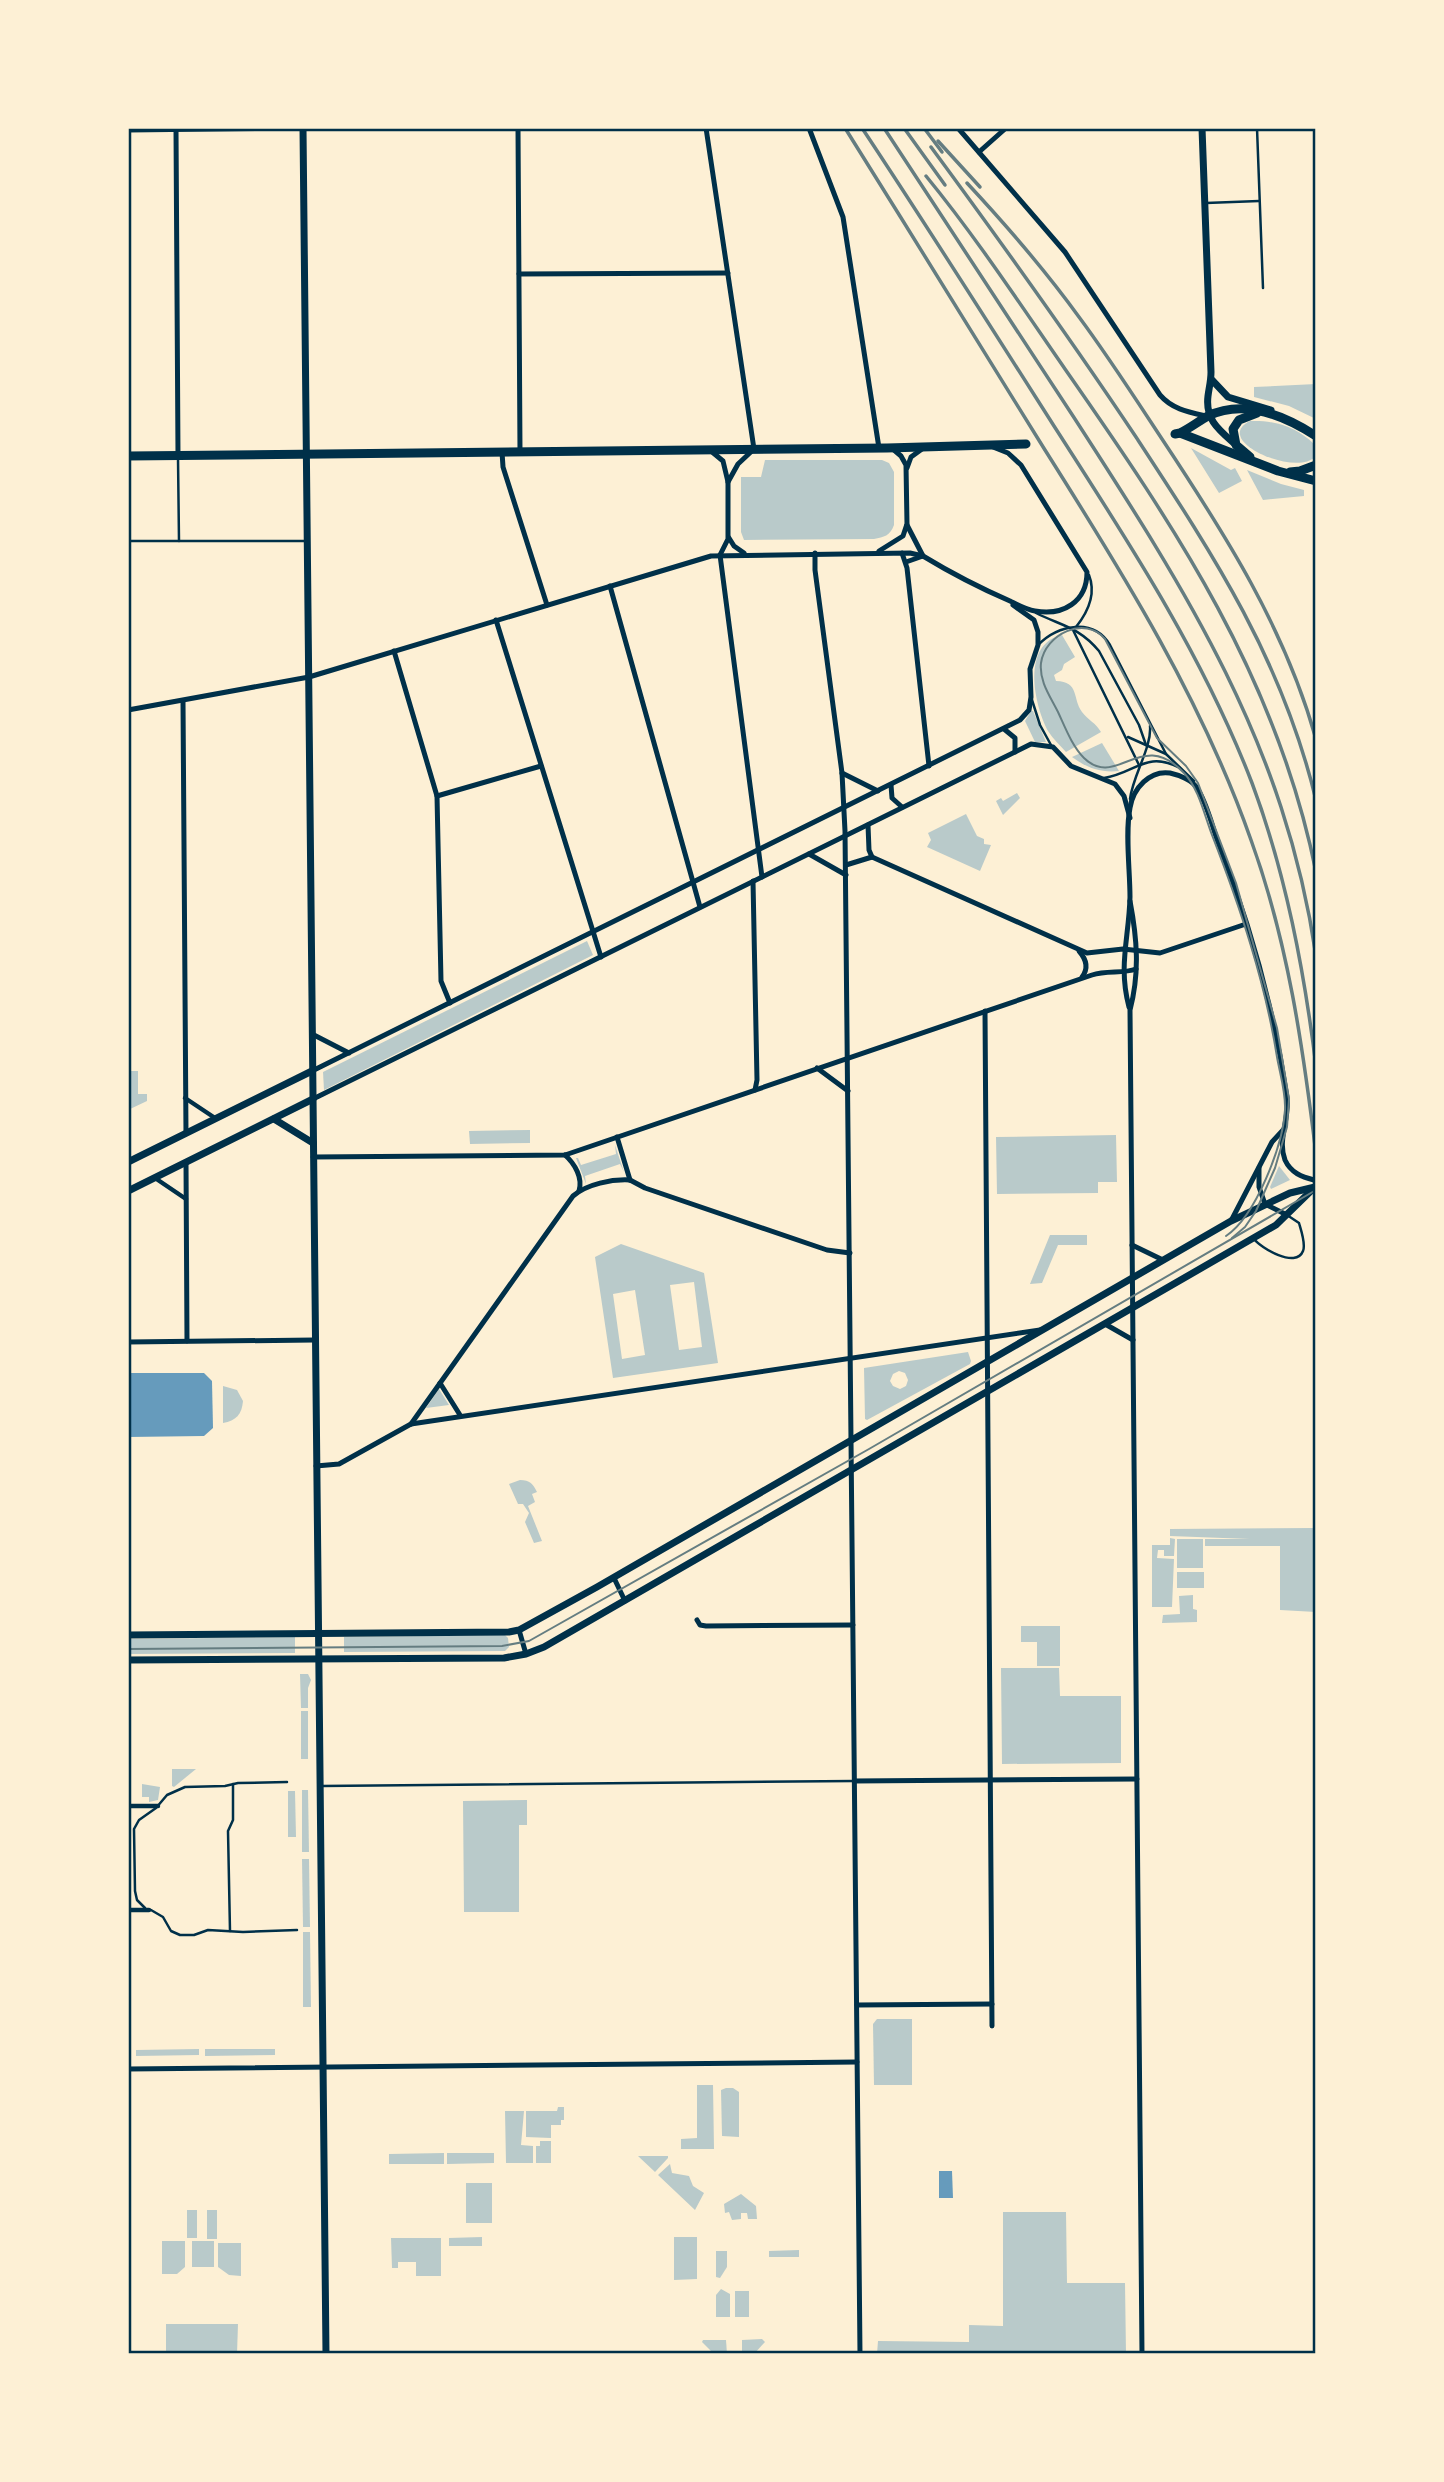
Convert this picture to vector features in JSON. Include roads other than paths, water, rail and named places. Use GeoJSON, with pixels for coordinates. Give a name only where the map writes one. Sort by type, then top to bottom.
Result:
{"type":"FeatureCollection","features":[{"type":"Feature","properties":{"kind":"main road"},"geometry":{"type":"LineString","coordinates":[[1316,436],[1280,416],[1250,409],[1237,409],[1209,416],[1177,434],[1278,471],[1316,481]]}},
{"type":"Feature","properties":{"kind":"main road"},"geometry":{"type":"LineString","coordinates":[[1264,466],[1236,445],[1233,429],[1239,420],[1253,413],[1270,413]]}},
{"type":"Feature","properties":{"kind":"main road"},"geometry":{"type":"LineString","coordinates":[[128,456],[990,447],[1026,444]]}},
{"type":"Feature","properties":{"kind":"main road"},"geometry":{"type":"LineString","coordinates":[[1278,471],[1300,471],[1316,465]]}},
{"type":"Feature","properties":{"kind":"street"},"geometry":{"type":"LineString","coordinates":[[128,130],[287,128]]}},
{"type":"Feature","properties":{"kind":"street"},"geometry":{"type":"LineString","coordinates":[[303,128],[326,2354]]}},
{"type":"Feature","properties":{"kind":"street"},"geometry":{"type":"LineString","coordinates":[[518,128],[520,452]]}},
{"type":"Feature","properties":{"kind":"street"},"geometry":{"type":"LineString","coordinates":[[706,128],[754,449],[735,467],[728,482]]}},
{"type":"Feature","properties":{"kind":"street"},"geometry":{"type":"LineString","coordinates":[[809,128],[843,217],[883,448],[901,456],[906,471],[907,524],[902,536],[877,553]]}},
{"type":"Feature","properties":{"kind":"street"},"geometry":{"type":"LineString","coordinates":[[958,128],[1065,252],[1160,395],[1176,408],[1209,416]]}},
{"type":"Feature","properties":{"kind":"street"},"geometry":{"type":"LineString","coordinates":[[979,152],[1006,128]]}},
{"type":"Feature","properties":{"kind":"street"},"geometry":{"type":"LineString","coordinates":[[1202,128],[1211,380],[1209,416],[1217,429],[1236,445]]}},
{"type":"Feature","properties":{"kind":"street"},"geometry":{"type":"LineString","coordinates":[[176,130],[178,455]]}},
{"type":"Feature","properties":{"kind":"street"},"geometry":{"type":"LineString","coordinates":[[519,274],[728,273]]}},
{"type":"Feature","properties":{"kind":"street"},"geometry":{"type":"LineString","coordinates":[[1211,380],[1228,397],[1269,409],[1280,416]]}},
{"type":"Feature","properties":{"kind":"street"},"geometry":{"type":"LineString","coordinates":[[906,471],[911,457],[927,447]]}},
{"type":"Feature","properties":{"kind":"street"},"geometry":{"type":"LineString","coordinates":[[128,710],[309,677],[720,555],[902,553],[923,556],[998,596],[1033,611],[1059,611],[1072,605],[1083,592],[1087,572],[1021,465],[1008,453],[990,447]]}},
{"type":"Feature","properties":{"kind":"street"},"geometry":{"type":"LineString","coordinates":[[706,450],[716,453],[722,459],[728,482],[728,536],[720,555],[762,877]]}},
{"type":"Feature","properties":{"kind":"street"},"geometry":{"type":"LineString","coordinates":[[502,452],[503,467],[547,605]]}},
{"type":"Feature","properties":{"kind":"street"},"geometry":{"type":"LineString","coordinates":[[907,524],[923,556]]}},
{"type":"Feature","properties":{"kind":"street"},"geometry":{"type":"LineString","coordinates":[[728,536],[734,546],[747,554]]}},
{"type":"Feature","properties":{"kind":"street"},"geometry":{"type":"LineString","coordinates":[[902,553],[906,562],[929,766]]}},
{"type":"Feature","properties":{"kind":"street"},"geometry":{"type":"LineString","coordinates":[[814,554],[842,773],[846,865],[860,2354]]}},
{"type":"Feature","properties":{"kind":"street"},"geometry":{"type":"LineString","coordinates":[[906,562],[923,556]]}},
{"type":"Feature","properties":{"kind":"street"},"geometry":{"type":"LineString","coordinates":[[610,586],[700,907]]}},
{"type":"Feature","properties":{"kind":"street"},"geometry":{"type":"LineString","coordinates":[[128,1162],[1025,717],[1031,697],[1030,669],[1038,645],[1038,632],[1034,620],[998,596]]}},
{"type":"Feature","properties":{"kind":"street"},"geometry":{"type":"LineString","coordinates":[[496,620],[601,957]]}},
{"type":"Feature","properties":{"kind":"street"},"geometry":{"type":"LineString","coordinates":[[394,651],[437,796],[441,981],[450,1003]]}},
{"type":"Feature","properties":{"kind":"street"},"geometry":{"type":"LineString","coordinates":[[183,701],[186,1134]]}},
{"type":"Feature","properties":{"kind":"street"},"geometry":{"type":"LineString","coordinates":[[1004,729],[1015,738],[1015,752]]}},
{"type":"Feature","properties":{"kind":"street"},"geometry":{"type":"LineString","coordinates":[[128,1191],[1031,744],[1053,747],[1071,766],[1115,784],[1122,793],[1130,818]]}},
{"type":"Feature","properties":{"kind":"street"},"geometry":{"type":"LineString","coordinates":[[437,796],[541,766]]}},
{"type":"Feature","properties":{"kind":"street"},"geometry":{"type":"LineString","coordinates":[[842,773],[878,791]]}},
{"type":"Feature","properties":{"kind":"street"},"geometry":{"type":"LineString","coordinates":[[1130,1010],[1123,972],[1123,949],[1130,901],[1130,807],[1141,785],[1156,774],[1167,773],[1178,776],[1197,788],[1227,866],[1269,1003],[1276,1036],[1287,1101],[1283,1150],[1287,1163],[1297,1174],[1314,1180]]}},
{"type":"Feature","properties":{"kind":"street"},"geometry":{"type":"LineString","coordinates":[[891,785],[892,798],[902,807]]}},
{"type":"Feature","properties":{"kind":"street"},"geometry":{"type":"LineString","coordinates":[[868,825],[869,850],[872,857]]}},
{"type":"Feature","properties":{"kind":"street"},"geometry":{"type":"LineString","coordinates":[[809,854],[846,875]]}},
{"type":"Feature","properties":{"kind":"street"},"geometry":{"type":"LineString","coordinates":[[846,865],[872,857],[1093,954],[1123,949],[1154,954],[1246,924]]}},
{"type":"Feature","properties":{"kind":"street"},"geometry":{"type":"LineString","coordinates":[[753,881],[755,1090]]}},
{"type":"Feature","properties":{"kind":"street"},"geometry":{"type":"LineString","coordinates":[[1130,901],[1138,950],[1130,1010],[1142,2354]]}},
{"type":"Feature","properties":{"kind":"street"},"geometry":{"type":"LineString","coordinates":[[1077,949],[1084,956],[1086,967],[1080,979]]}},
{"type":"Feature","properties":{"kind":"street"},"geometry":{"type":"LineString","coordinates":[[313,1157],[565,1155],[1080,979],[1099,973],[1136,969]]}},
{"type":"Feature","properties":{"kind":"street"},"geometry":{"type":"LineString","coordinates":[[985,1011],[992,2025]]}},
{"type":"Feature","properties":{"kind":"street"},"geometry":{"type":"LineString","coordinates":[[312,1034],[349,1053]]}},
{"type":"Feature","properties":{"kind":"street"},"geometry":{"type":"LineString","coordinates":[[817,1068],[848,1091]]}},
{"type":"Feature","properties":{"kind":"street"},"geometry":{"type":"LineString","coordinates":[[185,1098],[216,1118]]}},
{"type":"Feature","properties":{"kind":"street"},"geometry":{"type":"LineString","coordinates":[[274,1119],[313,1143]]}},
{"type":"Feature","properties":{"kind":"street"},"geometry":{"type":"LineString","coordinates":[[1231,1222],[1272,1142],[1284,1129]]}},
{"type":"Feature","properties":{"kind":"street"},"geometry":{"type":"LineString","coordinates":[[617,1137],[630,1180]]}},
{"type":"Feature","properties":{"kind":"street"},"geometry":{"type":"LineString","coordinates":[[565,1155],[580,1178],[579,1191]]}},
{"type":"Feature","properties":{"kind":"street"},"geometry":{"type":"LineString","coordinates":[[186,1163],[187,1341]]}},
{"type":"Feature","properties":{"kind":"street"},"geometry":{"type":"LineString","coordinates":[[1260,1165],[1259,1186],[1265,1204],[1287,1215]]}},
{"type":"Feature","properties":{"kind":"street"},"geometry":{"type":"LineString","coordinates":[[154,1178],[186,1199]]}},
{"type":"Feature","properties":{"kind":"street"},"geometry":{"type":"LineString","coordinates":[[411,1424],[569,1201],[579,1191],[616,1180],[630,1180],[645,1188],[827,1250],[850,1253]]}},
{"type":"Feature","properties":{"kind":"street"},"geometry":{"type":"LineString","coordinates":[[128,1635],[519,1630],[614,1578],[1231,1222],[1290,1193],[1315,1187],[1276,1226],[544,1647],[504,1658],[128,1660]]}},
{"type":"Feature","properties":{"kind":"street"},"geometry":{"type":"LineString","coordinates":[[1132,1245],[1163,1261]]}},
{"type":"Feature","properties":{"kind":"street"},"geometry":{"type":"LineString","coordinates":[[1105,1324],[1133,1340]]}},
{"type":"Feature","properties":{"kind":"street"},"geometry":{"type":"LineString","coordinates":[[316,1466],[339,1464],[411,1424],[1042,1330]]}},
{"type":"Feature","properties":{"kind":"street"},"geometry":{"type":"LineString","coordinates":[[128,1342],[314,1340]]}},
{"type":"Feature","properties":{"kind":"street"},"geometry":{"type":"LineString","coordinates":[[440,1383],[460,1415]]}},
{"type":"Feature","properties":{"kind":"street"},"geometry":{"type":"LineString","coordinates":[[614,1578],[625,1601]]}},
{"type":"Feature","properties":{"kind":"street"},"geometry":{"type":"LineString","coordinates":[[697,1620],[700,1625],[706,1626],[853,1625]]}},
{"type":"Feature","properties":{"kind":"street"},"geometry":{"type":"LineString","coordinates":[[519,1630],[526,1654]]}},
{"type":"Feature","properties":{"kind":"street"},"geometry":{"type":"LineString","coordinates":[[854,1781],[1137,1779]]}},
{"type":"Feature","properties":{"kind":"street"},"geometry":{"type":"LineString","coordinates":[[128,1806],[158,1806]]}},
{"type":"Feature","properties":{"kind":"street"},"geometry":{"type":"LineString","coordinates":[[128,1910],[149,1910]]}},
{"type":"Feature","properties":{"kind":"street"},"geometry":{"type":"LineString","coordinates":[[857,2005],[992,2004]]}},
{"type":"Feature","properties":{"kind":"street"},"geometry":{"type":"LineString","coordinates":[[128,2069],[857,2063]]}},
{"type":"Feature","properties":{"kind":"lane"},"geometry":{"type":"LineString","coordinates":[[1257,128],[1263,289]]}},
{"type":"Feature","properties":{"kind":"lane"},"geometry":{"type":"LineString","coordinates":[[1205,203],[1259,201]]}},
{"type":"Feature","properties":{"kind":"lane"},"geometry":{"type":"LineString","coordinates":[[178,455],[179,541]]}},
{"type":"Feature","properties":{"kind":"lane"},"geometry":{"type":"LineString","coordinates":[[128,541],[308,541]]}},
{"type":"Feature","properties":{"kind":"lane"},"geometry":{"type":"LineString","coordinates":[[1073,628],[1089,604],[1091,581],[1087,572]]}},
{"type":"Feature","properties":{"kind":"lane"},"geometry":{"type":"LineString","coordinates":[[1033,611],[1073,628],[1089,639],[1099,651],[1139,725],[1146,745]]}},
{"type":"Feature","properties":{"kind":"lane"},"geometry":{"type":"LineString","coordinates":[[1073,628],[1085,658],[1139,765]]}},
{"type":"Feature","properties":{"kind":"lane"},"geometry":{"type":"LineString","coordinates":[[1038,645],[1051,634],[1063,629],[1092,628],[1105,637],[1166,754]]}},
{"type":"Feature","properties":{"kind":"lane"},"geometry":{"type":"LineString","coordinates":[[1031,697],[1040,725],[1053,747]]}},
{"type":"Feature","properties":{"kind":"lane"},"geometry":{"type":"LineString","coordinates":[[1130,807],[1132,788],[1150,738],[1150,723]]}},
{"type":"Feature","properties":{"kind":"lane"},"geometry":{"type":"LineString","coordinates":[[1126,735],[1166,754],[1185,770],[1197,788]]}},
{"type":"Feature","properties":{"kind":"lane"},"geometry":{"type":"LineString","coordinates":[[1104,778],[1157,760],[1172,763],[1185,770]]}},
{"type":"Feature","properties":{"kind":"lane"},"geometry":{"type":"LineString","coordinates":[[1254,1238],[1261,1246],[1287,1258],[1301,1255],[1303,1246],[1299,1223],[1287,1215]]}},
{"type":"Feature","properties":{"kind":"lane"},"geometry":{"type":"LineString","coordinates":[[319,1786],[854,1781]]}},
{"type":"Feature","properties":{"kind":"lane"},"geometry":{"type":"LineString","coordinates":[[286,1782],[185,1787],[167,1795],[158,1806],[139,1820],[134,1829],[135,1895],[141,1905],[163,1917],[175,1933],[194,1935],[213,1930],[296,1930]]}},
{"type":"Feature","properties":{"kind":"lane"},"geometry":{"type":"LineString","coordinates":[[230,1931],[228,1831],[233,1820],[233,1783]]}},
{"type":"Feature","properties":{"kind":"water"},"geometry":{"type":"Polygon","coordinates":[[[128,1373],[204,1373],[212,1381],[213,1428],[204,1436],[128,1437],[128,1373]]]}},
{"type":"Feature","properties":{"kind":"water"},"geometry":{"type":"Polygon","coordinates":[[[939,2171],[952,2171],[953,2198],[939,2198],[939,2171]]]}},
{"type":"Feature","properties":{"kind":"tram line"},"geometry":{"type":"LineString","coordinates":[[1226,1236],[1248,1213],[1257,1197],[1273,1160],[1283,1125],[1284,1090],[1266,1000],[1232,889],[1201,802],[1189,779],[1169,760],[1155,756],[1142,756],[1108,767],[1096,766],[1084,758],[1069,736],[1043,682],[1041,663],[1044,653],[1058,636],[1077,628],[1097,632],[1105,639],[1157,738],[1186,766],[1198,783],[1236,883],[1277,1028],[1289,1099],[1287,1127],[1275,1168],[1256,1211],[1245,1227],[1232,1238]]}},
{"type":"Feature","properties":{"kind":"tram line"},"geometry":{"type":"LineString","coordinates":[[128,1649],[502,1646],[529,1641],[869,1449],[1316,1190]]}},
{"type":"Feature","properties":{"kind":"railway"},"geometry":{"type":"LineString","coordinates":[[845,128],[1132,591],[1209,738],[1251,840],[1275,917],[1293,995],[1316,1154]]}},
{"type":"Feature","properties":{"kind":"railway"},"geometry":{"type":"LineString","coordinates":[[862,128],[1109,512],[1211,689],[1252,783],[1275,852],[1306,994],[1316,1066]]}},
{"type":"Feature","properties":{"kind":"railway"},"geometry":{"type":"LineString","coordinates":[[884,128],[1115,481],[1192,608],[1226,672],[1256,738],[1281,807],[1301,879],[1316,956]]}},
{"type":"Feature","properties":{"kind":"railway"},"geometry":{"type":"LineString","coordinates":[[904,128],[945,185]]}},
{"type":"Feature","properties":{"kind":"railway"},"geometry":{"type":"LineString","coordinates":[[924,128],[942,152]]}},
{"type":"Feature","properties":{"kind":"railway"},"geometry":{"type":"LineString","coordinates":[[938,141],[980,187]]}},
{"type":"Feature","properties":{"kind":"railway"},"geometry":{"type":"LineString","coordinates":[[931,147],[1111,400],[1218,567],[1265,655],[1302,749],[1316,800]]}},
{"type":"Feature","properties":{"kind":"railway"},"geometry":{"type":"LineString","coordinates":[[926,176],[980,247],[1146,487],[1218,607],[1276,734],[1299,801],[1316,872]]}},
{"type":"Feature","properties":{"kind":"railway"},"geometry":{"type":"LineString","coordinates":[[967,183],[1025,248],[1079,317],[1208,510],[1270,620],[1288,659],[1316,739]]}}]}
